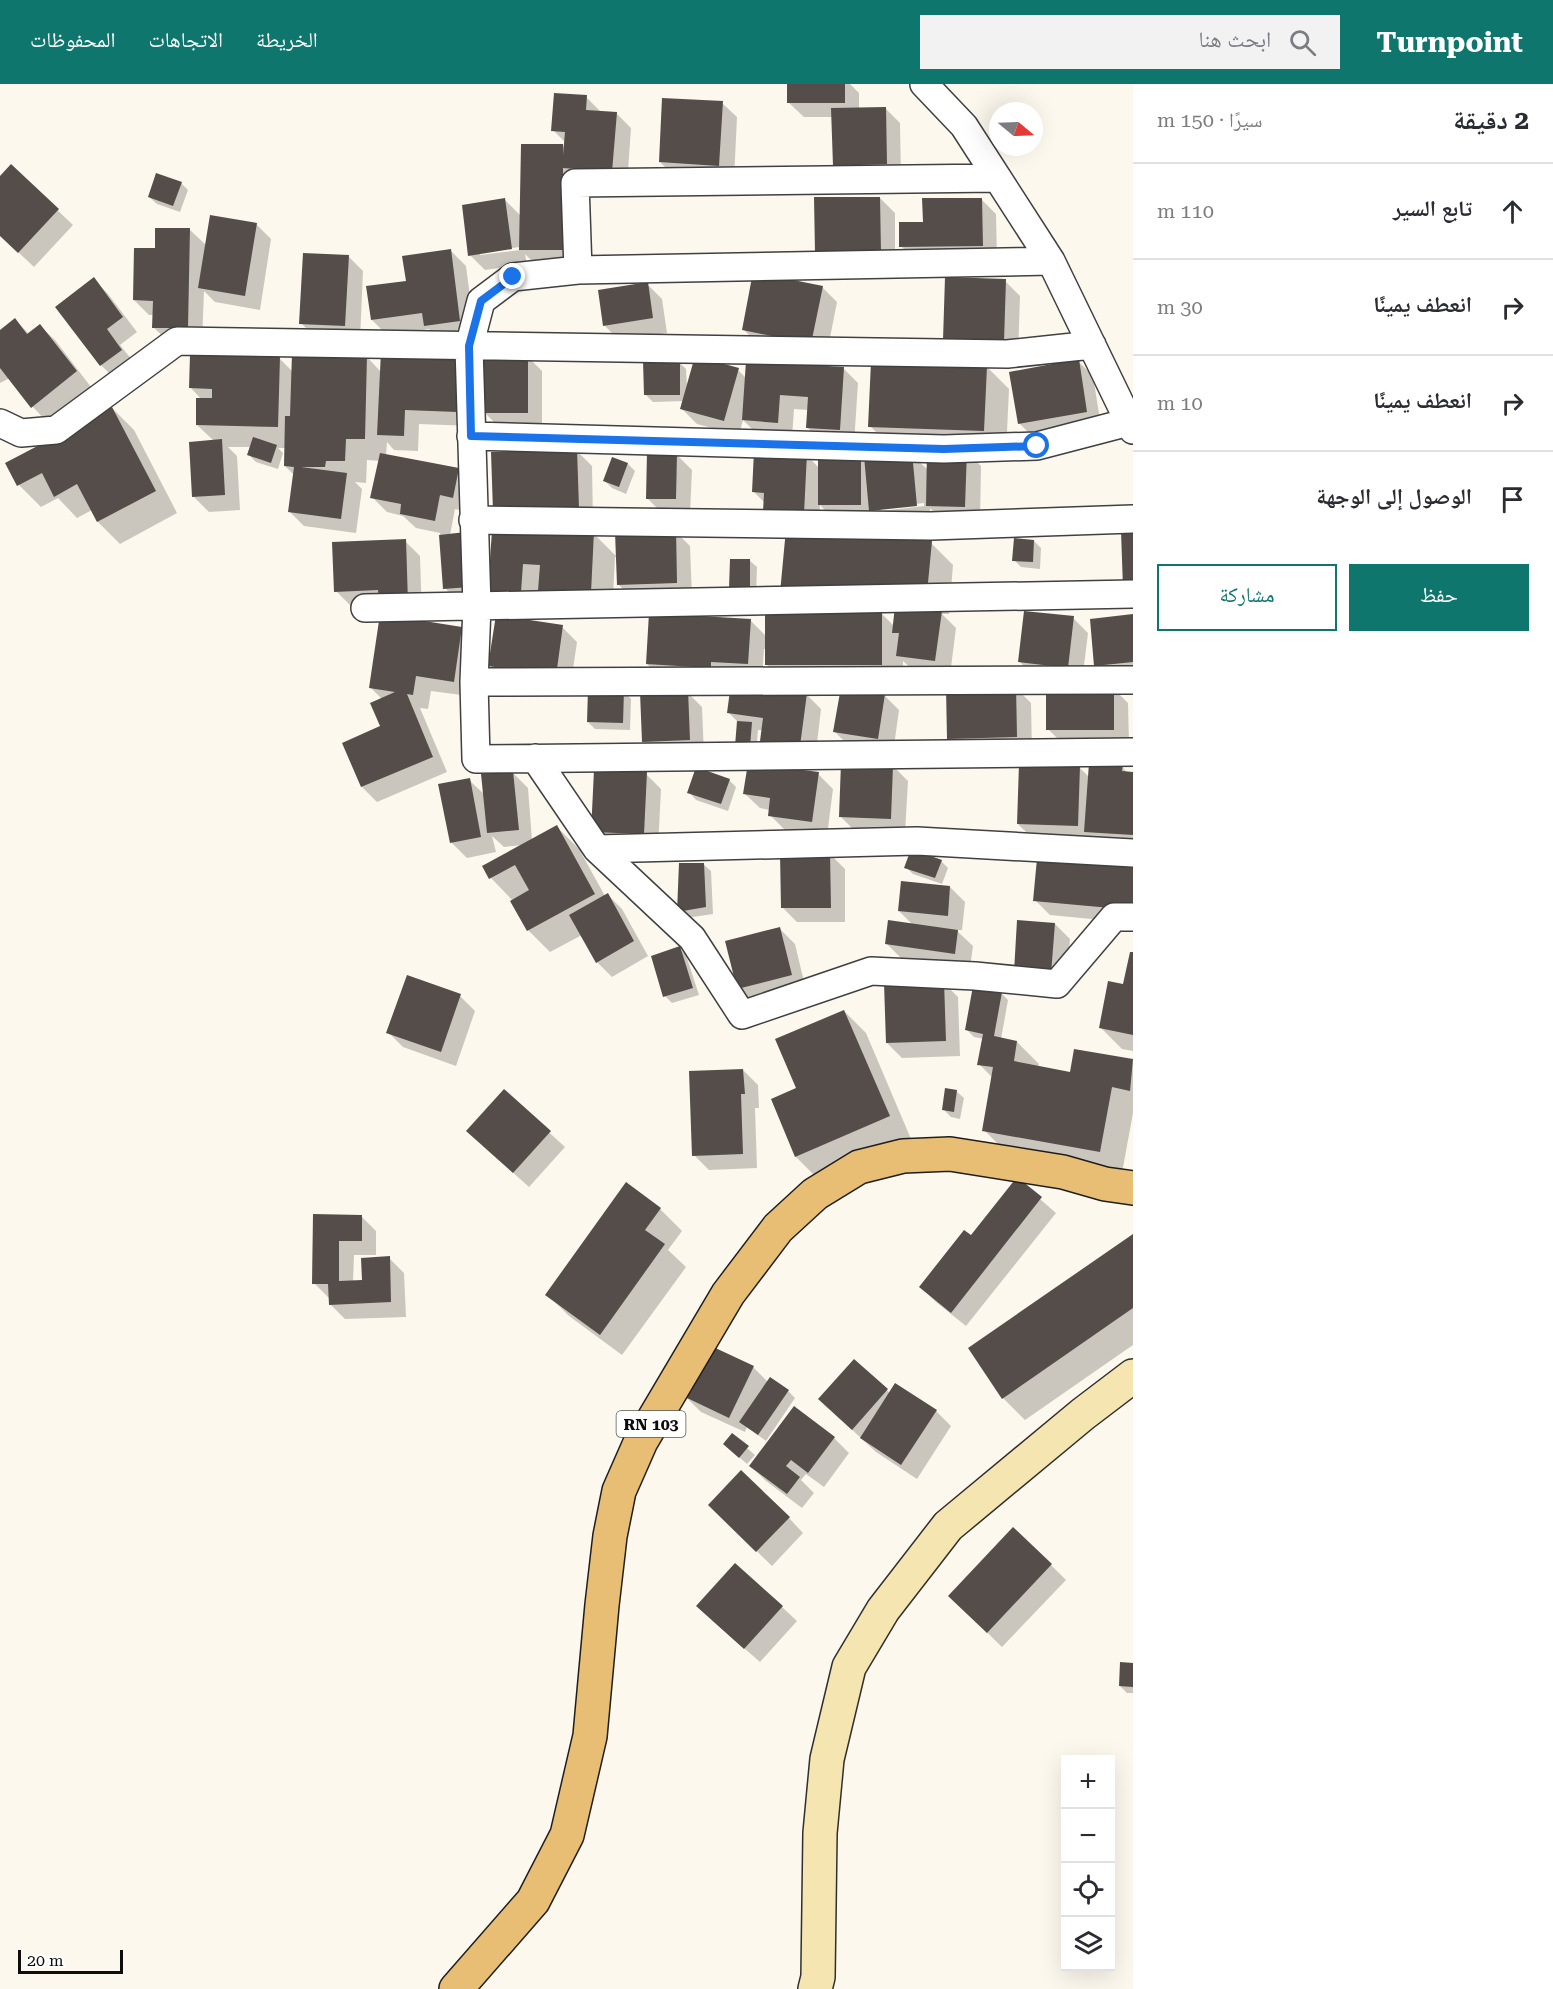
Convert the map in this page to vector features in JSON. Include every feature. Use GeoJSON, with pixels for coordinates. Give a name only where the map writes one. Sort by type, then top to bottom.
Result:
{"type":"FeatureCollection","features":[{"type":"Feature","properties":{"kind":"main road","name":"RN 103"},"geometry":{"type":"LineString","coordinates":[[456,1989],[533,1900],[567,1835],[590,1736],[610,1536],[619,1491],[641,1441],[728,1294],[778,1228],[815,1194],[859,1167],[903,1156],[950,1154],[1063,1172],[1105,1184],[1133,1188]]}},
{"type":"Feature","properties":{"kind":"street"},"geometry":{"type":"LineString","coordinates":[[471,436],[944,449],[1037,446],[1131,426],[1051,261],[964,126],[924,84]]}},
{"type":"Feature","properties":{"kind":"street"},"geometry":{"type":"LineString","coordinates":[[578,270],[575,183],[998,178]]}},
{"type":"Feature","properties":{"kind":"street"},"geometry":{"type":"LineString","coordinates":[[1051,261],[578,270],[513,277],[481,301],[469,346],[477,606],[474,682],[476,759],[1133,752]]}},
{"type":"Feature","properties":{"kind":"street"},"geometry":{"type":"LineString","coordinates":[[0,423],[21,433],[56,430],[177,341],[1007,354],[1092,345]]}},
{"type":"Feature","properties":{"kind":"street"},"geometry":{"type":"LineString","coordinates":[[473,520],[931,526],[1133,519]]}},
{"type":"Feature","properties":{"kind":"street"},"geometry":{"type":"LineString","coordinates":[[365,608],[1133,594]]}},
{"type":"Feature","properties":{"kind":"street"},"geometry":{"type":"LineString","coordinates":[[474,682],[1133,680]]}},
{"type":"Feature","properties":{"kind":"street"},"geometry":{"type":"LineString","coordinates":[[536,758],[597,849],[692,938],[742,1015],[871,971],[975,976],[1057,984],[1114,917],[1133,917]]}},
{"type":"Feature","properties":{"kind":"street"},"geometry":{"type":"LineString","coordinates":[[597,849],[916,841],[1133,853]]}},
{"type":"Feature","properties":{"kind":"street"},"geometry":{"type":"LineString","coordinates":[[815,1989],[818,1977],[820,1833],[827,1760],[849,1667],[883,1610],[948,1526],[1083,1414],[1133,1376]]}},
{"type":"Feature","properties":{"kind":"building"},"geometry":{"type":"Polygon","coordinates":[[[787,84],[845,84],[845,103],[787,103],[787,84]]]}},
{"type":"Feature","properties":{"kind":"building"},"geometry":{"type":"Polygon","coordinates":[[[554,93],[587,95],[586,110],[617,112],[612,172],[563,168],[564,250],[519,250],[521,144],[563,144],[563,155],[565,132],[551,131],[554,93]]]}},
{"type":"Feature","properties":{"kind":"building"},"geometry":{"type":"Polygon","coordinates":[[[662,98],[723,101],[719,166],[659,162],[662,98]]]}},
{"type":"Feature","properties":{"kind":"building"},"geometry":{"type":"Polygon","coordinates":[[[886,107],[887,164],[833,166],[831,108],[886,107]]]}},
{"type":"Feature","properties":{"kind":"building"},"geometry":{"type":"Polygon","coordinates":[[[11,164],[59,209],[18,253],[0,236],[0,176],[11,164]]]}},
{"type":"Feature","properties":{"kind":"building"},"geometry":{"type":"Polygon","coordinates":[[[156,173],[182,182],[173,206],[148,197],[156,173]]]}},
{"type":"Feature","properties":{"kind":"building"},"geometry":{"type":"Polygon","coordinates":[[[814,197],[880,197],[881,253],[815,253],[814,197]]]}},
{"type":"Feature","properties":{"kind":"building"},"geometry":{"type":"Polygon","coordinates":[[[505,198],[512,249],[468,256],[462,205],[505,198]]]}},
{"type":"Feature","properties":{"kind":"building"},"geometry":{"type":"Polygon","coordinates":[[[922,198],[982,198],[983,246],[899,247],[899,222],[923,222],[922,198]]]}},
{"type":"Feature","properties":{"kind":"building"},"geometry":{"type":"Polygon","coordinates":[[[210,215],[257,223],[245,296],[198,288],[210,215]]]}},
{"type":"Feature","properties":{"kind":"building"},"geometry":{"type":"Polygon","coordinates":[[[155,228],[190,228],[188,328],[152,328],[153,301],[133,300],[134,248],[155,248],[155,228]]]}},
{"type":"Feature","properties":{"kind":"building"},"geometry":{"type":"Polygon","coordinates":[[[451,249],[460,321],[424,326],[422,313],[371,320],[366,286],[406,281],[402,256],[451,249]]]}},
{"type":"Feature","properties":{"kind":"building"},"geometry":{"type":"Polygon","coordinates":[[[303,253],[349,255],[345,326],[299,324],[303,253]]]}},
{"type":"Feature","properties":{"kind":"building"},"geometry":{"type":"Polygon","coordinates":[[[753,272],[823,286],[811,344],[742,330],[753,272]]]}},
{"type":"Feature","properties":{"kind":"building"},"geometry":{"type":"Polygon","coordinates":[[[94,277],[123,317],[107,329],[122,350],[100,366],[55,307],[94,277]]]}},
{"type":"Feature","properties":{"kind":"building"},"geometry":{"type":"Polygon","coordinates":[[[945,277],[1006,279],[1004,342],[943,340],[945,277]]]}},
{"type":"Feature","properties":{"kind":"building"},"geometry":{"type":"Polygon","coordinates":[[[648,282],[653,318],[603,326],[598,290],[648,282]]]}},
{"type":"Feature","properties":{"kind":"building"},"geometry":{"type":"Polygon","coordinates":[[[15,318],[27,334],[40,324],[77,371],[31,408],[0,368],[0,330],[15,318]]]}},
{"type":"Feature","properties":{"kind":"building"},"geometry":{"type":"Polygon","coordinates":[[[381,351],[460,354],[457,412],[405,410],[404,436],[377,435],[381,351]]]}},
{"type":"Feature","properties":{"kind":"building"},"geometry":{"type":"Polygon","coordinates":[[[292,353],[367,355],[365,439],[346,439],[345,461],[326,461],[325,467],[301,467],[347,473],[341,519],[288,512],[294,467],[284,466],[285,416],[290,416],[292,353]]]}},
{"type":"Feature","properties":{"kind":"building"},"geometry":{"type":"Polygon","coordinates":[[[528,354],[528,413],[484,413],[484,355],[528,354]]]}},
{"type":"Feature","properties":{"kind":"building"},"geometry":{"type":"Polygon","coordinates":[[[190,355],[280,357],[278,427],[196,425],[196,398],[212,398],[212,389],[189,388],[190,355]]]}},
{"type":"Feature","properties":{"kind":"building"},"geometry":{"type":"Polygon","coordinates":[[[695,356],[739,368],[724,421],[680,409],[695,356]]]}},
{"type":"Feature","properties":{"kind":"building"},"geometry":{"type":"Polygon","coordinates":[[[1079,359],[1087,412],[1018,424],[1009,372],[1079,359]]]}},
{"type":"Feature","properties":{"kind":"building"},"geometry":{"type":"Polygon","coordinates":[[[680,360],[680,395],[644,395],[643,361],[680,360]]]}},
{"type":"Feature","properties":{"kind":"building"},"geometry":{"type":"Polygon","coordinates":[[[746,361],[844,367],[840,430],[806,428],[808,397],[780,395],[778,423],[742,420],[746,361]]]}},
{"type":"Feature","properties":{"kind":"building"},"geometry":{"type":"Polygon","coordinates":[[[871,362],[987,366],[984,431],[868,427],[871,362]]]}},
{"type":"Feature","properties":{"kind":"building"},"geometry":{"type":"Polygon","coordinates":[[[112,407],[156,491],[97,522],[77,484],[54,497],[42,473],[17,486],[5,463],[112,407]]]}},
{"type":"Feature","properties":{"kind":"building"},"geometry":{"type":"Polygon","coordinates":[[[253,437],[277,445],[271,463],[247,455],[253,437]]]}},
{"type":"Feature","properties":{"kind":"building"},"geometry":{"type":"Polygon","coordinates":[[[222,439],[225,495],[192,497],[189,442],[222,439]]]}},
{"type":"Feature","properties":{"kind":"building"},"geometry":{"type":"Polygon","coordinates":[[[577,449],[579,508],[493,511],[491,452],[577,449]]]}},
{"type":"Feature","properties":{"kind":"building"},"geometry":{"type":"Polygon","coordinates":[[[927,449],[967,449],[965,507],[926,506],[927,449]]]}},
{"type":"Feature","properties":{"kind":"building"},"geometry":{"type":"Polygon","coordinates":[[[754,451],[807,453],[804,514],[763,512],[764,493],[752,492],[754,451]]]}},
{"type":"Feature","properties":{"kind":"building"},"geometry":{"type":"Polygon","coordinates":[[[647,452],[677,453],[676,499],[646,499],[647,452]]]}},
{"type":"Feature","properties":{"kind":"building"},"geometry":{"type":"Polygon","coordinates":[[[912,452],[917,506],[869,511],[864,456],[912,452]]]}},
{"type":"Feature","properties":{"kind":"building"},"geometry":{"type":"Polygon","coordinates":[[[380,453],[459,468],[453,498],[440,495],[435,521],[400,514],[401,504],[370,498],[380,453]]]}},
{"type":"Feature","properties":{"kind":"building"},"geometry":{"type":"Polygon","coordinates":[[[861,454],[861,505],[818,505],[818,455],[861,454]]]}},
{"type":"Feature","properties":{"kind":"building"},"geometry":{"type":"Polygon","coordinates":[[[612,457],[628,463],[619,487],[603,481],[612,457]]]}},
{"type":"Feature","properties":{"kind":"building"},"geometry":{"type":"Polygon","coordinates":[[[676,529],[677,583],[617,585],[615,532],[676,529]]]}},
{"type":"Feature","properties":{"kind":"building"},"geometry":{"type":"Polygon","coordinates":[[[786,529],[932,541],[927,593],[780,593],[786,529]]]}},
{"type":"Feature","properties":{"kind":"building"},"geometry":{"type":"Polygon","coordinates":[[[492,530],[594,531],[591,593],[538,591],[540,565],[523,564],[521,592],[488,591],[492,530]]]}},
{"type":"Feature","properties":{"kind":"building"},"geometry":{"type":"Polygon","coordinates":[[[1133,530],[1133,588],[1123,588],[1121,531],[1133,530]]]}},
{"type":"Feature","properties":{"kind":"building"},"geometry":{"type":"Polygon","coordinates":[[[466,532],[470,587],[443,589],[439,535],[466,532]]]}},
{"type":"Feature","properties":{"kind":"building"},"geometry":{"type":"Polygon","coordinates":[[[1014,538],[1034,540],[1033,562],[1012,561],[1014,538]]]}},
{"type":"Feature","properties":{"kind":"building"},"geometry":{"type":"Polygon","coordinates":[[[406,539],[408,603],[379,603],[378,590],[334,592],[332,542],[406,539]]]}},
{"type":"Feature","properties":{"kind":"building"},"geometry":{"type":"Polygon","coordinates":[[[730,559],[750,559],[750,590],[729,589],[730,559]]]}},
{"type":"Feature","properties":{"kind":"building"},"geometry":{"type":"Polygon","coordinates":[[[895,606],[942,611],[935,661],[896,656],[899,633],[892,633],[895,606]]]}},
{"type":"Feature","properties":{"kind":"building"},"geometry":{"type":"Polygon","coordinates":[[[1024,611],[1074,616],[1068,668],[1018,662],[1024,611]]]}},
{"type":"Feature","properties":{"kind":"building"},"geometry":{"type":"Polygon","coordinates":[[[882,612],[882,665],[765,665],[765,613],[882,612]]]}},
{"type":"Feature","properties":{"kind":"building"},"geometry":{"type":"Polygon","coordinates":[[[649,613],[751,619],[748,664],[711,662],[711,668],[646,664],[649,613]]]}},
{"type":"Feature","properties":{"kind":"building"},"geometry":{"type":"Polygon","coordinates":[[[380,614],[462,627],[454,682],[416,676],[413,695],[407,694],[433,757],[361,787],[342,743],[380,726],[370,703],[395,692],[369,688],[380,614]]]}},
{"type":"Feature","properties":{"kind":"building"},"geometry":{"type":"Polygon","coordinates":[[[1133,614],[1133,662],[1094,666],[1090,619],[1133,614]]]}},
{"type":"Feature","properties":{"kind":"building"},"geometry":{"type":"Polygon","coordinates":[[[496,615],[563,625],[556,676],[488,666],[496,615]]]}},
{"type":"Feature","properties":{"kind":"building"},"geometry":{"type":"Polygon","coordinates":[[[731,683],[807,693],[800,746],[760,741],[763,718],[727,713],[731,683]]]}},
{"type":"Feature","properties":{"kind":"building"},"geometry":{"type":"Polygon","coordinates":[[[1016,686],[1017,737],[947,739],[946,688],[1016,686]]]}},
{"type":"Feature","properties":{"kind":"building"},"geometry":{"type":"Polygon","coordinates":[[[1114,686],[1114,730],[1046,730],[1046,687],[1114,686]]]}},
{"type":"Feature","properties":{"kind":"building"},"geometry":{"type":"Polygon","coordinates":[[[841,687],[885,694],[878,739],[833,732],[841,687]]]}},
{"type":"Feature","properties":{"kind":"building"},"geometry":{"type":"Polygon","coordinates":[[[588,689],[624,690],[623,723],[587,722],[588,689]]]}},
{"type":"Feature","properties":{"kind":"building"},"geometry":{"type":"Polygon","coordinates":[[[688,690],[690,740],[642,742],[640,692],[688,690]]]}},
{"type":"Feature","properties":{"kind":"building"},"geometry":{"type":"Polygon","coordinates":[[[737,721],[752,722],[750,747],[735,746],[737,721]]]}},
{"type":"Feature","properties":{"kind":"building"},"geometry":{"type":"Polygon","coordinates":[[[748,763],[819,772],[812,822],[768,816],[770,798],[743,794],[748,763]]]}},
{"type":"Feature","properties":{"kind":"building"},"geometry":{"type":"Polygon","coordinates":[[[841,763],[893,765],[891,819],[839,817],[841,763]]]}},
{"type":"Feature","properties":{"kind":"building"},"geometry":{"type":"Polygon","coordinates":[[[1089,763],[1123,765],[1122,771],[1133,772],[1133,835],[1084,832],[1089,763]]]}},
{"type":"Feature","properties":{"kind":"building"},"geometry":{"type":"Polygon","coordinates":[[[1019,764],[1080,766],[1078,826],[1017,824],[1019,764]]]}},
{"type":"Feature","properties":{"kind":"building"},"geometry":{"type":"Polygon","coordinates":[[[696,767],[730,779],[721,804],[687,793],[696,767]]]}},
{"type":"Feature","properties":{"kind":"building"},"geometry":{"type":"Polygon","coordinates":[[[594,770],[647,772],[644,834],[591,832],[594,770]]]}},
{"type":"Feature","properties":{"kind":"building"},"geometry":{"type":"Polygon","coordinates":[[[513,771],[519,830],[487,833],[481,774],[513,771]]]}},
{"type":"Feature","properties":{"kind":"building"},"geometry":{"type":"Polygon","coordinates":[[[470,778],[481,837],[450,843],[438,784],[470,778]]]}},
{"type":"Feature","properties":{"kind":"building"},"geometry":{"type":"Polygon","coordinates":[[[557,825],[595,894],[527,931],[510,901],[529,890],[515,865],[489,879],[482,866],[557,825]]]}},
{"type":"Feature","properties":{"kind":"building"},"geometry":{"type":"Polygon","coordinates":[[[1038,848],[1133,855],[1133,910],[1033,901],[1038,848]]]}},
{"type":"Feature","properties":{"kind":"building"},"geometry":{"type":"Polygon","coordinates":[[[911,849],[942,860],[935,878],[904,868],[911,849]]]}},
{"type":"Feature","properties":{"kind":"building"},"geometry":{"type":"Polygon","coordinates":[[[830,852],[831,908],[781,908],[780,853],[830,852]]]}},
{"type":"Feature","properties":{"kind":"building"},"geometry":{"type":"Polygon","coordinates":[[[679,863],[704,863],[706,907],[677,912],[679,863]]]}},
{"type":"Feature","properties":{"kind":"building"},"geometry":{"type":"Polygon","coordinates":[[[901,881],[950,886],[948,916],[898,911],[901,881]]]}},
{"type":"Feature","properties":{"kind":"building"},"geometry":{"type":"Polygon","coordinates":[[[608,893],[634,941],[596,963],[569,915],[608,893]]]}},
{"type":"Feature","properties":{"kind":"building"},"geometry":{"type":"Polygon","coordinates":[[[888,920],[958,930],[955,954],[885,944],[888,920]]]}},
{"type":"Feature","properties":{"kind":"building"},"geometry":{"type":"Polygon","coordinates":[[[1017,920],[1055,923],[1051,974],[1014,972],[1017,920]]]}},
{"type":"Feature","properties":{"kind":"building"},"geometry":{"type":"Polygon","coordinates":[[[780,927],[792,975],[737,989],[725,941],[780,927]]]}},
{"type":"Feature","properties":{"kind":"building"},"geometry":{"type":"Polygon","coordinates":[[[680,946],[693,988],[663,997],[651,956],[680,946]]]}},
{"type":"Feature","properties":{"kind":"building"},"geometry":{"type":"Polygon","coordinates":[[[1130,952],[1133,952],[1133,1035],[1099,1028],[1108,981],[1123,984],[1130,952]]]}},
{"type":"Feature","properties":{"kind":"building"},"geometry":{"type":"Polygon","coordinates":[[[407,975],[461,994],[441,1052],[386,1033],[407,975]]]}},
{"type":"Feature","properties":{"kind":"building"},"geometry":{"type":"Polygon","coordinates":[[[944,981],[946,1041],[886,1043],[884,983],[944,981]]]}},
{"type":"Feature","properties":{"kind":"building"},"geometry":{"type":"Polygon","coordinates":[[[973,986],[1002,992],[994,1036],[1017,1041],[1014,1061],[1070,1072],[1074,1049],[1133,1059],[1130,1091],[1112,1087],[1100,1152],[982,1131],[993,1067],[977,1065],[983,1034],[965,1030],[973,986]]]}},
{"type":"Feature","properties":{"kind":"building"},"geometry":{"type":"Polygon","coordinates":[[[844,1010],[890,1116],[795,1157],[771,1099],[796,1088],[775,1039],[844,1010]]]}},
{"type":"Feature","properties":{"kind":"building"},"geometry":{"type":"Polygon","coordinates":[[[743,1069],[745,1094],[741,1094],[743,1154],[692,1156],[689,1071],[743,1069]]]}},
{"type":"Feature","properties":{"kind":"building"},"geometry":{"type":"Polygon","coordinates":[[[945,1088],[957,1090],[954,1112],[942,1110],[945,1088]]]}},
{"type":"Feature","properties":{"kind":"building"},"geometry":{"type":"Polygon","coordinates":[[[504,1089],[551,1131],[513,1173],[466,1131],[504,1089]]]}},
{"type":"Feature","properties":{"kind":"building"},"geometry":{"type":"Polygon","coordinates":[[[1017,1177],[1042,1197],[951,1313],[919,1287],[964,1230],[971,1235],[1017,1177]]]}},
{"type":"Feature","properties":{"kind":"building"},"geometry":{"type":"Polygon","coordinates":[[[626,1182],[661,1208],[645,1230],[665,1244],[600,1335],[545,1295],[626,1182]]]}},
{"type":"Feature","properties":{"kind":"building"},"geometry":{"type":"Polygon","coordinates":[[[313,1214],[362,1215],[362,1241],[339,1241],[339,1281],[362,1280],[361,1258],[390,1256],[391,1302],[329,1305],[328,1284],[312,1284],[313,1214]]]}},
{"type":"Feature","properties":{"kind":"building"},"geometry":{"type":"Polygon","coordinates":[[[1133,1234],[1133,1308],[1002,1399],[968,1348],[1133,1234]]]}},
{"type":"Feature","properties":{"kind":"building"},"geometry":{"type":"Polygon","coordinates":[[[709,1345],[754,1366],[729,1418],[685,1397],[709,1345]]]}},
{"type":"Feature","properties":{"kind":"building"},"geometry":{"type":"Polygon","coordinates":[[[854,1359],[888,1389],[852,1430],[818,1399],[854,1359]]]}},
{"type":"Feature","properties":{"kind":"building"},"geometry":{"type":"Polygon","coordinates":[[[770,1377],[789,1390],[758,1435],[739,1422],[770,1377]]]}},
{"type":"Feature","properties":{"kind":"building"},"geometry":{"type":"Polygon","coordinates":[[[895,1383],[937,1410],[901,1465],[860,1438],[895,1383]]]}},
{"type":"Feature","properties":{"kind":"building"},"geometry":{"type":"Polygon","coordinates":[[[794,1406],[835,1437],[808,1473],[791,1460],[786,1466],[800,1477],[787,1494],[749,1466],[794,1406]]]}},
{"type":"Feature","properties":{"kind":"building"},"geometry":{"type":"Polygon","coordinates":[[[732,1433],[749,1446],[739,1458],[723,1444],[732,1433]]]}},
{"type":"Feature","properties":{"kind":"building"},"geometry":{"type":"Polygon","coordinates":[[[741,1470],[790,1517],[756,1552],[708,1505],[741,1470]]]}},
{"type":"Feature","properties":{"kind":"building"},"geometry":{"type":"Polygon","coordinates":[[[1013,1527],[1052,1564],[987,1633],[948,1596],[1013,1527]]]}},
{"type":"Feature","properties":{"kind":"building"},"geometry":{"type":"Polygon","coordinates":[[[735,1563],[783,1606],[744,1649],[696,1606],[735,1563]]]}},
{"type":"Feature","properties":{"kind":"building"},"geometry":{"type":"Polygon","coordinates":[[[1120,1662],[1133,1663],[1133,1687],[1119,1686],[1120,1662]]]}},
{"type":"Feature","properties":{"kind":"route"},"geometry":{"type":"LineString","coordinates":[[513,277],[481,301],[469,346],[471,436],[944,449],[1037,446]]}}]}
